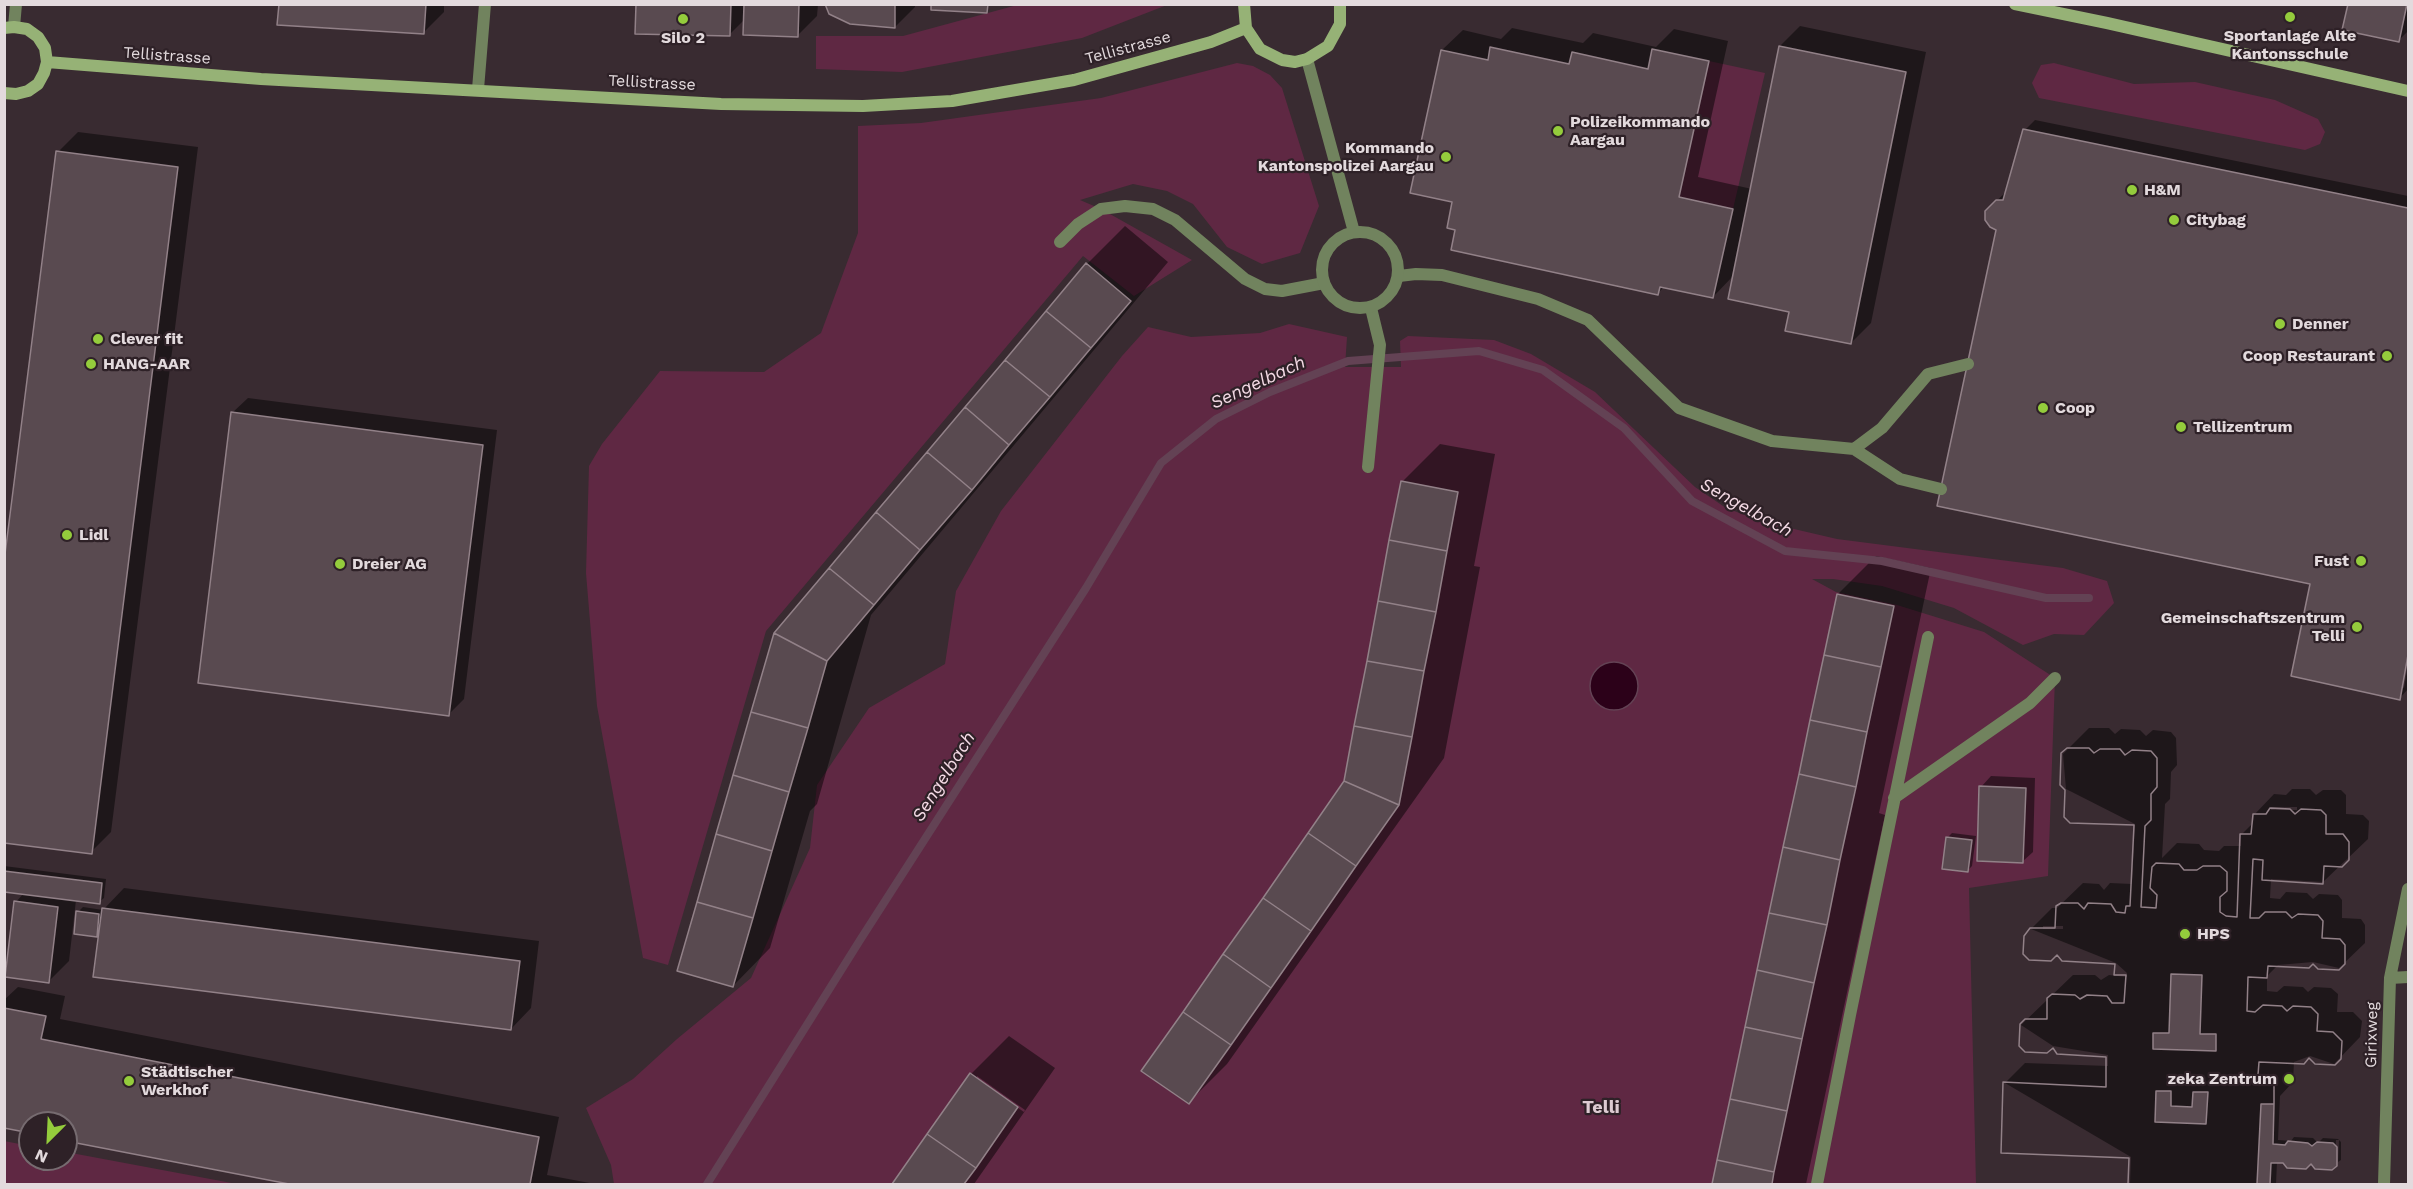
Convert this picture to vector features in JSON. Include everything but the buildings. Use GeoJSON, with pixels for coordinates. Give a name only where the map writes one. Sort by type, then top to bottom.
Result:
{"type":"FeatureCollection","features":[{"type":"Feature","properties":{"kind":"main road"},"geometry":{"type":"LineString","coordinates":[[1244,4],[1246,28],[1260,49],[1270,56],[1294,62],[1307,59],[1328,46],[1340,24],[1340,4]]}},
{"type":"Feature","properties":{"kind":"main road"},"geometry":{"type":"LineString","coordinates":[[2015,4],[2107,22],[2409,91]]}},
{"type":"Feature","properties":{"kind":"main road"},"geometry":{"type":"LineString","coordinates":[[4,93],[22,93],[38,84],[47,62],[45,48],[38,37],[27,29],[9,27]]}},
{"type":"Feature","properties":{"kind":"main road","name":"Tellistrasse"},"geometry":{"type":"LineString","coordinates":[[47,62],[261,79],[721,104],[863,106],[952,101],[1024,90],[1086,77],[1211,42],[1246,28]]}},
{"type":"Feature","properties":{"kind":"street"},"geometry":{"type":"LineString","coordinates":[[9,27],[16,4]]}},
{"type":"Feature","properties":{"kind":"street"},"geometry":{"type":"LineString","coordinates":[[478,89],[485,4]]}},
{"type":"Feature","properties":{"kind":"street"},"geometry":{"type":"LineString","coordinates":[[1307,59],[1354,232]]}},
{"type":"Feature","properties":{"kind":"street"},"geometry":{"type":"LineString","coordinates":[[1060,242],[1078,224],[1101,209],[1125,206],[1153,209],[1175,220],[1245,279],[1265,289],[1282,291],[1324,283]]}},
{"type":"Feature","properties":{"kind":"street"},"geometry":{"type":"LineString","coordinates":[[1354,232],[1366,232],[1378,236],[1395,252],[1399,276],[1389,296],[1371,308],[1360,309],[1338,302],[1330,294],[1322,273],[1327,251],[1343,236],[1354,232]]}},
{"type":"Feature","properties":{"kind":"street"},"geometry":{"type":"LineString","coordinates":[[1399,276],[1442,275],[1538,298],[1588,320],[1679,408],[1772,441],[1854,449],[1900,479],[1941,489]]}},
{"type":"Feature","properties":{"kind":"street"},"geometry":{"type":"LineString","coordinates":[[1368,467],[1380,345],[1371,308]]}},
{"type":"Feature","properties":{"kind":"street"},"geometry":{"type":"LineString","coordinates":[[1854,449],[1882,428],[1928,374],[1968,364]]}},
{"type":"Feature","properties":{"kind":"street"},"geometry":{"type":"LineString","coordinates":[[1817,1185],[1928,637]]}},
{"type":"Feature","properties":{"kind":"street"},"geometry":{"type":"LineString","coordinates":[[1894,798],[2030,703],[2055,678]]}},
{"type":"Feature","properties":{"kind":"street","name":"Girixweg"},"geometry":{"type":"LineString","coordinates":[[2384,1185],[2390,978],[2409,889]]}},
{"type":"Feature","properties":{"kind":"street"},"geometry":{"type":"LineString","coordinates":[[2390,978],[2409,977]]}},
{"type":"Feature","properties":{"kind":"shaded area"},"geometry":{"type":"Polygon","coordinates":[[[1021,4],[1167,5],[1082,38],[902,72],[816,69],[816,36],[903,36],[1021,4]]]}},
{"type":"Feature","properties":{"kind":"shaded area"},"geometry":{"type":"Polygon","coordinates":[[[1709,61],[1765,73],[1733,209],[1679,197],[1709,61]]]}},
{"type":"Feature","properties":{"kind":"shaded area"},"geometry":{"type":"Polygon","coordinates":[[[1237,63],[1253,66],[1270,75],[1282,88],[1319,206],[1300,253],[1262,264],[1227,247],[1193,204],[1167,191],[1133,184],[1080,200],[1101,209],[1192,260],[1134,296],[1083,256],[766,631],[668,965],[643,958],[597,706],[586,573],[589,466],[602,444],[660,371],[764,372],[821,333],[858,233],[858,126],[921,123],[1101,98],[1237,63]]]}},
{"type":"Feature","properties":{"kind":"shaded area"},"geometry":{"type":"Polygon","coordinates":[[[2054,63],[2134,84],[2195,82],[2275,100],[2318,119],[2325,132],[2320,144],[2305,150],[2039,98],[2032,83],[2041,65],[2054,63]]]}},
{"type":"Feature","properties":{"kind":"shaded area"},"geometry":{"type":"Polygon","coordinates":[[[1289,324],[1347,337],[1345,367],[1401,367],[1400,341],[1408,336],[1494,340],[1531,354],[1595,392],[1695,487],[1726,508],[1764,522],[1837,539],[2063,568],[2107,581],[2114,603],[2084,635],[2054,634],[2023,645],[1954,608],[1882,586],[1833,579],[1812,579],[1836,592],[1897,605],[1984,632],[2055,678],[2048,876],[1969,888],[1976,1184],[614,1184],[611,1165],[586,1108],[633,1079],[751,978],[810,848],[817,785],[869,708],[945,664],[956,591],[1001,511],[1122,356],[1148,327],[1191,337],[1260,333],[1289,324]]]}},
{"type":"Feature","properties":{"kind":"shaded area"},"geometry":{"type":"Polygon","coordinates":[[[1614,662],[1631,669],[1638,686],[1631,703],[1614,710],[1597,703],[1590,686],[1597,669],[1614,662]]]}},
{"type":"Feature","properties":{"kind":"shaded area"},"geometry":{"type":"Polygon","coordinates":[[[4,1141],[18,1144],[18,1171],[78,1171],[78,1154],[237,1184],[5,1184],[4,1141]]]}},
{"type":"Feature","properties":{"kind":"waterway","name":"Sengelbach"},"geometry":{"type":"LineString","coordinates":[[707,1184],[860,940],[1086,588],[1161,463],[1216,419],[1270,392],[1348,361],[1479,351],[1543,370],[1624,428],[1692,501],[1785,551],[1882,561],[2046,598],[2089,598]]}},
{"type":"Feature","properties":{"kind":"place","name":"Sportanlage Alte Kantonsschule"},"geometry":{"type":"Point","coordinates":[2290,17]}},
{"type":"Feature","properties":{"kind":"place","name":"Silo 2"},"geometry":{"type":"Point","coordinates":[683,19]}},
{"type":"Feature","properties":{"kind":"place","name":"Polizeikommando Aargau"},"geometry":{"type":"Point","coordinates":[1558,131]}},
{"type":"Feature","properties":{"kind":"place","name":"Kommando Kantonspolizei Aargau"},"geometry":{"type":"Point","coordinates":[1446,157]}},
{"type":"Feature","properties":{"kind":"place","name":"H&M"},"geometry":{"type":"Point","coordinates":[2132,190]}},
{"type":"Feature","properties":{"kind":"place","name":"Citybag"},"geometry":{"type":"Point","coordinates":[2174,220]}},
{"type":"Feature","properties":{"kind":"place","name":"Denner"},"geometry":{"type":"Point","coordinates":[2280,324]}},
{"type":"Feature","properties":{"kind":"place","name":"Clever fit"},"geometry":{"type":"Point","coordinates":[98,339]}},
{"type":"Feature","properties":{"kind":"place","name":"Coop Restaurant"},"geometry":{"type":"Point","coordinates":[2387,356]}},
{"type":"Feature","properties":{"kind":"place","name":"HANG-AAR"},"geometry":{"type":"Point","coordinates":[91,364]}},
{"type":"Feature","properties":{"kind":"place","name":"Coop"},"geometry":{"type":"Point","coordinates":[2043,408]}},
{"type":"Feature","properties":{"kind":"place","name":"Tellizentrum"},"geometry":{"type":"Point","coordinates":[2181,427]}},
{"type":"Feature","properties":{"kind":"place","name":"Lidl"},"geometry":{"type":"Point","coordinates":[67,535]}},
{"type":"Feature","properties":{"kind":"place","name":"Fust"},"geometry":{"type":"Point","coordinates":[2361,561]}},
{"type":"Feature","properties":{"kind":"place","name":"Dreier AG"},"geometry":{"type":"Point","coordinates":[340,564]}},
{"type":"Feature","properties":{"kind":"place","name":"Gemeinschaftszentrum Telli"},"geometry":{"type":"Point","coordinates":[2357,627]}},
{"type":"Feature","properties":{"kind":"place","name":"HPS"},"geometry":{"type":"Point","coordinates":[2185,934]}},
{"type":"Feature","properties":{"kind":"place","name":"zeka Zentrum"},"geometry":{"type":"Point","coordinates":[2289,1079]}},
{"type":"Feature","properties":{"kind":"place","name":"Städtischer Werkhof"},"geometry":{"type":"Point","coordinates":[129,1081]}},
{"type":"Feature","properties":{"kind":"district","name":"Telli"},"geometry":{"type":"Point","coordinates":[1601,1108]}}]}
